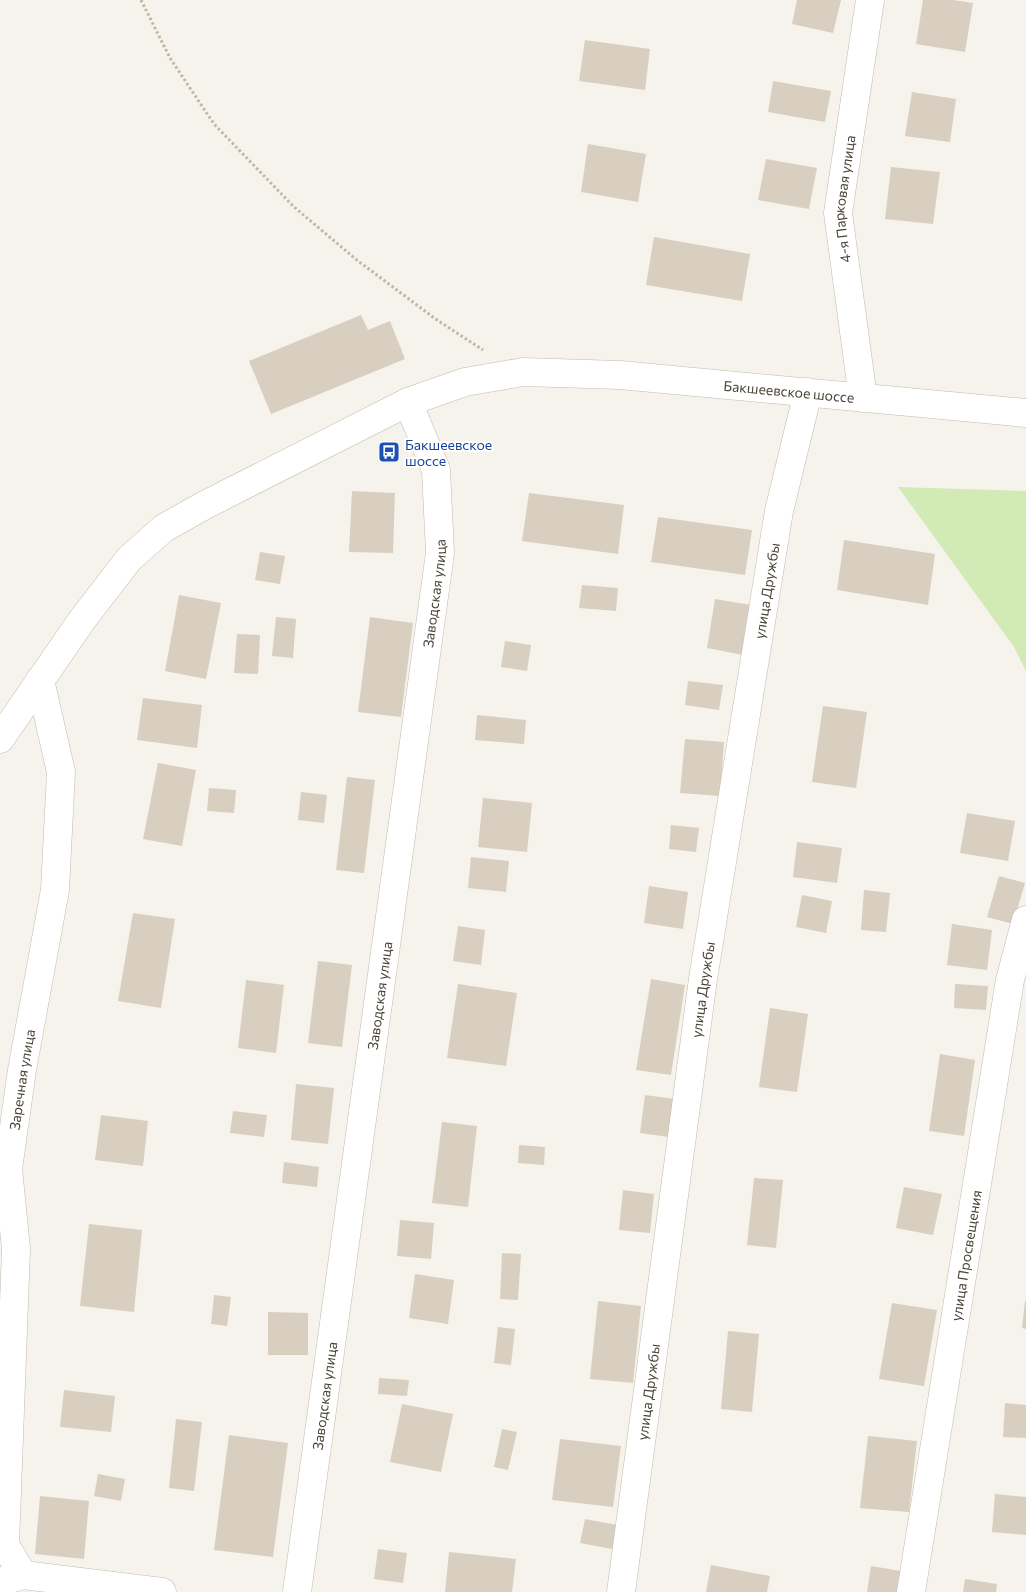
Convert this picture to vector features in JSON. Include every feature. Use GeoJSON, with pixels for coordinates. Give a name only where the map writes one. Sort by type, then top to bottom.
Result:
{"type":"FeatureCollection","features":[{"type":"Feature","properties":{"kind":"street","name":"4-я Парковая улица"},"geometry":{"type":"LineString","coordinates":[[863,398],[838,213],[870,0]]}},
{"type":"Feature","properties":{"kind":"street","name":"Бакшеевское шоссе"},"geometry":{"type":"LineString","coordinates":[[0,739],[82,620],[129,559],[164,528],[205,505],[408,402],[465,382],[523,372],[620,375],[1026,413]]}},
{"type":"Feature","properties":{"kind":"street","name":"улица Дружбы"},"geometry":{"type":"LineString","coordinates":[[621,1592],[703,980],[779,511],[808,392]]}},
{"type":"Feature","properties":{"kind":"street","name":"Заводская улица"},"geometry":{"type":"LineString","coordinates":[[297,1592],[440,553],[436,470],[408,402]]}},
{"type":"Feature","properties":{"kind":"street","name":"Заречная улица"},"geometry":{"type":"LineString","coordinates":[[11,1579],[5,1545],[16,1248],[8,1168],[22,1070],[55,890],[61,772],[40,680]]}},
{"type":"Feature","properties":{"kind":"street","name":"улица Просвещения"},"geometry":{"type":"LineString","coordinates":[[911,1592],[1010,980],[1026,920]]}},
{"type":"Feature","properties":{"kind":"street"},"geometry":{"type":"LineString","coordinates":[[11,1579],[162,1592]]}},
{"type":"Feature","properties":{"kind":"path"},"geometry":{"type":"LineString","coordinates":[[141,0],[170,58],[214,124],[294,207],[358,261],[437,320],[488,354],[523,372]]}},
{"type":"Feature","properties":{"kind":"green space"},"geometry":{"type":"Polygon","coordinates":[[[898,487],[1026,491],[1026,671],[1014,647],[898,487]]]}},
{"type":"Feature","properties":{"kind":"building"},"geometry":{"type":"Polygon","coordinates":[[[797,0],[841,0],[833,33],[792,24],[797,0]]]}},
{"type":"Feature","properties":{"kind":"building"},"geometry":{"type":"Polygon","coordinates":[[[923,0],[953,0],[973,3],[965,52],[916,44],[923,0]]]}},
{"type":"Feature","properties":{"kind":"building"},"geometry":{"type":"Polygon","coordinates":[[[585,40],[650,49],[645,90],[579,81],[585,40]]]}},
{"type":"Feature","properties":{"kind":"building"},"geometry":{"type":"Polygon","coordinates":[[[773,81],[831,91],[825,122],[768,112],[773,81]]]}},
{"type":"Feature","properties":{"kind":"building"},"geometry":{"type":"Polygon","coordinates":[[[912,92],[956,99],[950,142],[905,136],[912,92]]]}},
{"type":"Feature","properties":{"kind":"building"},"geometry":{"type":"Polygon","coordinates":[[[588,144],[646,154],[638,202],[581,192],[588,144]]]}},
{"type":"Feature","properties":{"kind":"building"},"geometry":{"type":"Polygon","coordinates":[[[766,159],[817,168],[809,209],[758,200],[766,159]]]}},
{"type":"Feature","properties":{"kind":"building"},"geometry":{"type":"Polygon","coordinates":[[[891,167],[940,172],[933,224],[885,219],[891,167]]]}},
{"type":"Feature","properties":{"kind":"building"},"geometry":{"type":"Polygon","coordinates":[[[654,237],[750,254],[742,301],[646,285],[654,237]]]}},
{"type":"Feature","properties":{"kind":"building"},"geometry":{"type":"Polygon","coordinates":[[[361,315],[368,330],[390,321],[405,359],[271,414],[249,361],[361,315]]]}},
{"type":"Feature","properties":{"kind":"building"},"geometry":{"type":"Polygon","coordinates":[[[352,491],[395,493],[393,553],[349,552],[352,491]]]}},
{"type":"Feature","properties":{"kind":"building"},"geometry":{"type":"Polygon","coordinates":[[[529,493],[624,505],[618,554],[522,541],[529,493]]]}},
{"type":"Feature","properties":{"kind":"building"},"geometry":{"type":"Polygon","coordinates":[[[658,517],[752,530],[745,575],[651,562],[658,517]]]}},
{"type":"Feature","properties":{"kind":"building"},"geometry":{"type":"Polygon","coordinates":[[[844,540],[935,554],[928,605],[837,590],[844,540]]]}},
{"type":"Feature","properties":{"kind":"building"},"geometry":{"type":"Polygon","coordinates":[[[260,552],[285,556],[280,584],[255,580],[260,552]]]}},
{"type":"Feature","properties":{"kind":"building"},"geometry":{"type":"Polygon","coordinates":[[[582,585],[618,588],[616,611],[579,608],[582,585]]]}},
{"type":"Feature","properties":{"kind":"building"},"geometry":{"type":"Polygon","coordinates":[[[179,595],[221,603],[206,679],[165,671],[179,595]]]}},
{"type":"Feature","properties":{"kind":"building"},"geometry":{"type":"Polygon","coordinates":[[[715,599],[751,605],[743,655],[707,648],[715,599]]]}},
{"type":"Feature","properties":{"kind":"building"},"geometry":{"type":"Polygon","coordinates":[[[276,617],[296,619],[293,658],[272,656],[276,617]]]}},
{"type":"Feature","properties":{"kind":"building"},"geometry":{"type":"Polygon","coordinates":[[[370,617],[413,623],[401,717],[358,712],[370,617]]]}},
{"type":"Feature","properties":{"kind":"building"},"geometry":{"type":"Polygon","coordinates":[[[237,634],[260,635],[258,674],[234,673],[237,634]]]}},
{"type":"Feature","properties":{"kind":"building"},"geometry":{"type":"Polygon","coordinates":[[[505,641],[531,645],[527,671],[501,667],[505,641]]]}},
{"type":"Feature","properties":{"kind":"building"},"geometry":{"type":"Polygon","coordinates":[[[688,681],[723,685],[719,710],[685,705],[688,681]]]}},
{"type":"Feature","properties":{"kind":"building"},"geometry":{"type":"Polygon","coordinates":[[[143,698],[202,705],[197,748],[137,740],[143,698]]]}},
{"type":"Feature","properties":{"kind":"building"},"geometry":{"type":"Polygon","coordinates":[[[823,706],[867,712],[856,788],[812,782],[823,706]]]}},
{"type":"Feature","properties":{"kind":"building"},"geometry":{"type":"Polygon","coordinates":[[[477,715],[526,720],[524,744],[475,740],[477,715]]]}},
{"type":"Feature","properties":{"kind":"building"},"geometry":{"type":"Polygon","coordinates":[[[685,739],[724,742],[720,796],[680,793],[685,739]]]}},
{"type":"Feature","properties":{"kind":"building"},"geometry":{"type":"Polygon","coordinates":[[[158,763],[196,770],[182,846],[143,839],[158,763]]]}},
{"type":"Feature","properties":{"kind":"building"},"geometry":{"type":"Polygon","coordinates":[[[347,777],[375,780],[364,873],[336,870],[347,777]]]}},
{"type":"Feature","properties":{"kind":"building"},"geometry":{"type":"Polygon","coordinates":[[[209,788],[236,790],[234,813],[207,811],[209,788]]]}},
{"type":"Feature","properties":{"kind":"building"},"geometry":{"type":"Polygon","coordinates":[[[301,792],[327,795],[324,823],[298,820],[301,792]]]}},
{"type":"Feature","properties":{"kind":"building"},"geometry":{"type":"Polygon","coordinates":[[[483,798],[532,803],[527,852],[478,847],[483,798]]]}},
{"type":"Feature","properties":{"kind":"building"},"geometry":{"type":"Polygon","coordinates":[[[967,813],[1015,821],[1008,861],[960,853],[967,813]]]}},
{"type":"Feature","properties":{"kind":"building"},"geometry":{"type":"Polygon","coordinates":[[[671,825],[699,828],[696,852],[669,849],[671,825]]]}},
{"type":"Feature","properties":{"kind":"building"},"geometry":{"type":"Polygon","coordinates":[[[797,842],[842,848],[837,883],[793,877],[797,842]]]}},
{"type":"Feature","properties":{"kind":"building"},"geometry":{"type":"Polygon","coordinates":[[[471,857],[509,861],[506,892],[468,888],[471,857]]]}},
{"type":"Feature","properties":{"kind":"building"},"geometry":{"type":"Polygon","coordinates":[[[999,876],[1025,883],[1013,924],[987,917],[999,876]]]}},
{"type":"Feature","properties":{"kind":"building"},"geometry":{"type":"Polygon","coordinates":[[[649,886],[688,892],[683,929],[644,923],[649,886]]]}},
{"type":"Feature","properties":{"kind":"building"},"geometry":{"type":"Polygon","coordinates":[[[864,890],[890,893],[886,932],[861,930],[864,890]]]}},
{"type":"Feature","properties":{"kind":"building"},"geometry":{"type":"Polygon","coordinates":[[[802,895],[832,901],[826,933],[796,927],[802,895]]]}},
{"type":"Feature","properties":{"kind":"building"},"geometry":{"type":"Polygon","coordinates":[[[133,913],[175,919],[161,1008],[118,1001],[133,913]]]}},
{"type":"Feature","properties":{"kind":"building"},"geometry":{"type":"Polygon","coordinates":[[[952,924],[992,930],[987,970],[947,965],[952,924]]]}},
{"type":"Feature","properties":{"kind":"building"},"geometry":{"type":"Polygon","coordinates":[[[458,926],[485,930],[481,965],[453,961],[458,926]]]}},
{"type":"Feature","properties":{"kind":"building"},"geometry":{"type":"Polygon","coordinates":[[[318,961],[352,965],[342,1047],[308,1043],[318,961]]]}},
{"type":"Feature","properties":{"kind":"building"},"geometry":{"type":"Polygon","coordinates":[[[651,979],[685,985],[671,1075],[636,1070],[651,979]]]}},
{"type":"Feature","properties":{"kind":"building"},"geometry":{"type":"Polygon","coordinates":[[[246,980],[284,985],[276,1053],[238,1048],[246,980]]]}},
{"type":"Feature","properties":{"kind":"building"},"geometry":{"type":"Polygon","coordinates":[[[458,984],[517,993],[506,1066],[447,1058],[458,984]]]}},
{"type":"Feature","properties":{"kind":"building"},"geometry":{"type":"Polygon","coordinates":[[[955,984],[988,986],[986,1010],[954,1008],[955,984]]]}},
{"type":"Feature","properties":{"kind":"building"},"geometry":{"type":"Polygon","coordinates":[[[770,1008],[808,1014],[797,1092],[759,1087],[770,1008]]]}},
{"type":"Feature","properties":{"kind":"building"},"geometry":{"type":"Polygon","coordinates":[[[940,1054],[975,1060],[964,1136],[929,1131],[940,1054]]]}},
{"type":"Feature","properties":{"kind":"building"},"geometry":{"type":"Polygon","coordinates":[[[296,1084],[334,1088],[328,1144],[291,1140],[296,1084]]]}},
{"type":"Feature","properties":{"kind":"building"},"geometry":{"type":"Polygon","coordinates":[[[645,1095],[675,1099],[669,1137],[640,1133],[645,1095]]]}},
{"type":"Feature","properties":{"kind":"building"},"geometry":{"type":"Polygon","coordinates":[[[233,1111],[267,1115],[264,1137],[230,1133],[233,1111]]]}},
{"type":"Feature","properties":{"kind":"building"},"geometry":{"type":"Polygon","coordinates":[[[101,1115],[148,1121],[143,1166],[95,1160],[101,1115]]]}},
{"type":"Feature","properties":{"kind":"building"},"geometry":{"type":"Polygon","coordinates":[[[442,1122],[477,1126],[468,1207],[432,1203],[442,1122]]]}},
{"type":"Feature","properties":{"kind":"building"},"geometry":{"type":"Polygon","coordinates":[[[519,1145],[545,1147],[544,1165],[518,1163],[519,1145]]]}},
{"type":"Feature","properties":{"kind":"building"},"geometry":{"type":"Polygon","coordinates":[[[284,1162],[319,1167],[317,1187],[282,1183],[284,1162]]]}},
{"type":"Feature","properties":{"kind":"building"},"geometry":{"type":"Polygon","coordinates":[[[754,1178],[783,1180],[776,1248],[747,1245],[754,1178]]]}},
{"type":"Feature","properties":{"kind":"building"},"geometry":{"type":"Polygon","coordinates":[[[904,1187],[942,1194],[933,1235],[896,1228],[904,1187]]]}},
{"type":"Feature","properties":{"kind":"building"},"geometry":{"type":"Polygon","coordinates":[[[623,1190],[654,1194],[650,1233],[619,1230],[623,1190]]]}},
{"type":"Feature","properties":{"kind":"building"},"geometry":{"type":"Polygon","coordinates":[[[400,1220],[434,1223],[431,1259],[397,1256],[400,1220]]]}},
{"type":"Feature","properties":{"kind":"building"},"geometry":{"type":"Polygon","coordinates":[[[89,1224],[142,1230],[134,1312],[80,1306],[89,1224]]]}},
{"type":"Feature","properties":{"kind":"building"},"geometry":{"type":"Polygon","coordinates":[[[502,1253],[521,1254],[518,1300],[500,1299],[502,1253]]]}},
{"type":"Feature","properties":{"kind":"building"},"geometry":{"type":"Polygon","coordinates":[[[415,1274],[454,1280],[448,1324],[409,1318],[415,1274]]]}},
{"type":"Feature","properties":{"kind":"building"},"geometry":{"type":"Polygon","coordinates":[[[214,1295],[231,1297],[227,1326],[211,1324],[214,1295]]]}},
{"type":"Feature","properties":{"kind":"building"},"geometry":{"type":"Polygon","coordinates":[[[598,1301],[641,1306],[633,1383],[590,1379],[598,1301]]]}},
{"type":"Feature","properties":{"kind":"building"},"geometry":{"type":"Polygon","coordinates":[[[1026,1301],[1026,1329],[1022,1328],[1026,1301]]]}},
{"type":"Feature","properties":{"kind":"building"},"geometry":{"type":"Polygon","coordinates":[[[892,1303],[937,1310],[924,1386],[879,1379],[892,1303]]]}},
{"type":"Feature","properties":{"kind":"building"},"geometry":{"type":"Polygon","coordinates":[[[268,1312],[308,1313],[308,1355],[268,1355],[268,1312]]]}},
{"type":"Feature","properties":{"kind":"building"},"geometry":{"type":"Polygon","coordinates":[[[498,1327],[515,1329],[511,1365],[494,1363],[498,1327]]]}},
{"type":"Feature","properties":{"kind":"building"},"geometry":{"type":"Polygon","coordinates":[[[728,1331],[759,1334],[752,1412],[721,1409],[728,1331]]]}},
{"type":"Feature","properties":{"kind":"building"},"geometry":{"type":"Polygon","coordinates":[[[379,1378],[409,1380],[407,1396],[378,1394],[379,1378]]]}},
{"type":"Feature","properties":{"kind":"building"},"geometry":{"type":"Polygon","coordinates":[[[64,1390],[115,1396],[111,1432],[60,1427],[64,1390]]]}},
{"type":"Feature","properties":{"kind":"building"},"geometry":{"type":"Polygon","coordinates":[[[1005,1403],[1026,1405],[1026,1438],[1003,1437],[1005,1403]]]}},
{"type":"Feature","properties":{"kind":"building"},"geometry":{"type":"Polygon","coordinates":[[[402,1404],[453,1414],[441,1472],[390,1462],[402,1404]]]}},
{"type":"Feature","properties":{"kind":"building"},"geometry":{"type":"Polygon","coordinates":[[[176,1419],[202,1422],[194,1491],[169,1488],[176,1419]]]}},
{"type":"Feature","properties":{"kind":"building"},"geometry":{"type":"Polygon","coordinates":[[[502,1429],[517,1432],[508,1470],[494,1467],[502,1429]]]}},
{"type":"Feature","properties":{"kind":"building"},"geometry":{"type":"Polygon","coordinates":[[[229,1435],[288,1443],[273,1557],[214,1550],[229,1435]]]}},
{"type":"Feature","properties":{"kind":"building"},"geometry":{"type":"Polygon","coordinates":[[[868,1436],[917,1441],[909,1512],[860,1508],[868,1436]]]}},
{"type":"Feature","properties":{"kind":"building"},"geometry":{"type":"Polygon","coordinates":[[[560,1439],[621,1446],[613,1507],[552,1500],[560,1439]]]}},
{"type":"Feature","properties":{"kind":"building"},"geometry":{"type":"Polygon","coordinates":[[[98,1474],[125,1479],[121,1501],[94,1496],[98,1474]]]}},
{"type":"Feature","properties":{"kind":"building"},"geometry":{"type":"Polygon","coordinates":[[[995,1494],[1026,1497],[1026,1535],[992,1532],[995,1494]]]}},
{"type":"Feature","properties":{"kind":"building"},"geometry":{"type":"Polygon","coordinates":[[[40,1496],[89,1501],[84,1559],[35,1554],[40,1496]]]}},
{"type":"Feature","properties":{"kind":"building"},"geometry":{"type":"Polygon","coordinates":[[[585,1519],[617,1525],[612,1549],[580,1543],[585,1519]]]}},
{"type":"Feature","properties":{"kind":"building"},"geometry":{"type":"Polygon","coordinates":[[[378,1549],[407,1553],[403,1583],[374,1579],[378,1549]]]}},
{"type":"Feature","properties":{"kind":"building"},"geometry":{"type":"Polygon","coordinates":[[[449,1552],[516,1559],[512,1592],[445,1592],[449,1552]]]}},
{"type":"Feature","properties":{"kind":"building"},"geometry":{"type":"Polygon","coordinates":[[[711,1565],[770,1576],[767,1592],[706,1592],[711,1565]]]}},
{"type":"Feature","properties":{"kind":"building"},"geometry":{"type":"Polygon","coordinates":[[[871,1566],[901,1571],[897,1592],[867,1592],[871,1566]]]}},
{"type":"Feature","properties":{"kind":"building"},"geometry":{"type":"Polygon","coordinates":[[[965,1579],[997,1584],[996,1592],[963,1592],[965,1579]]]}},
{"type":"Feature","properties":{"kind":"place","name":"Бакшеевское шоссе"},"geometry":{"type":"Point","coordinates":[389,452]}}]}
